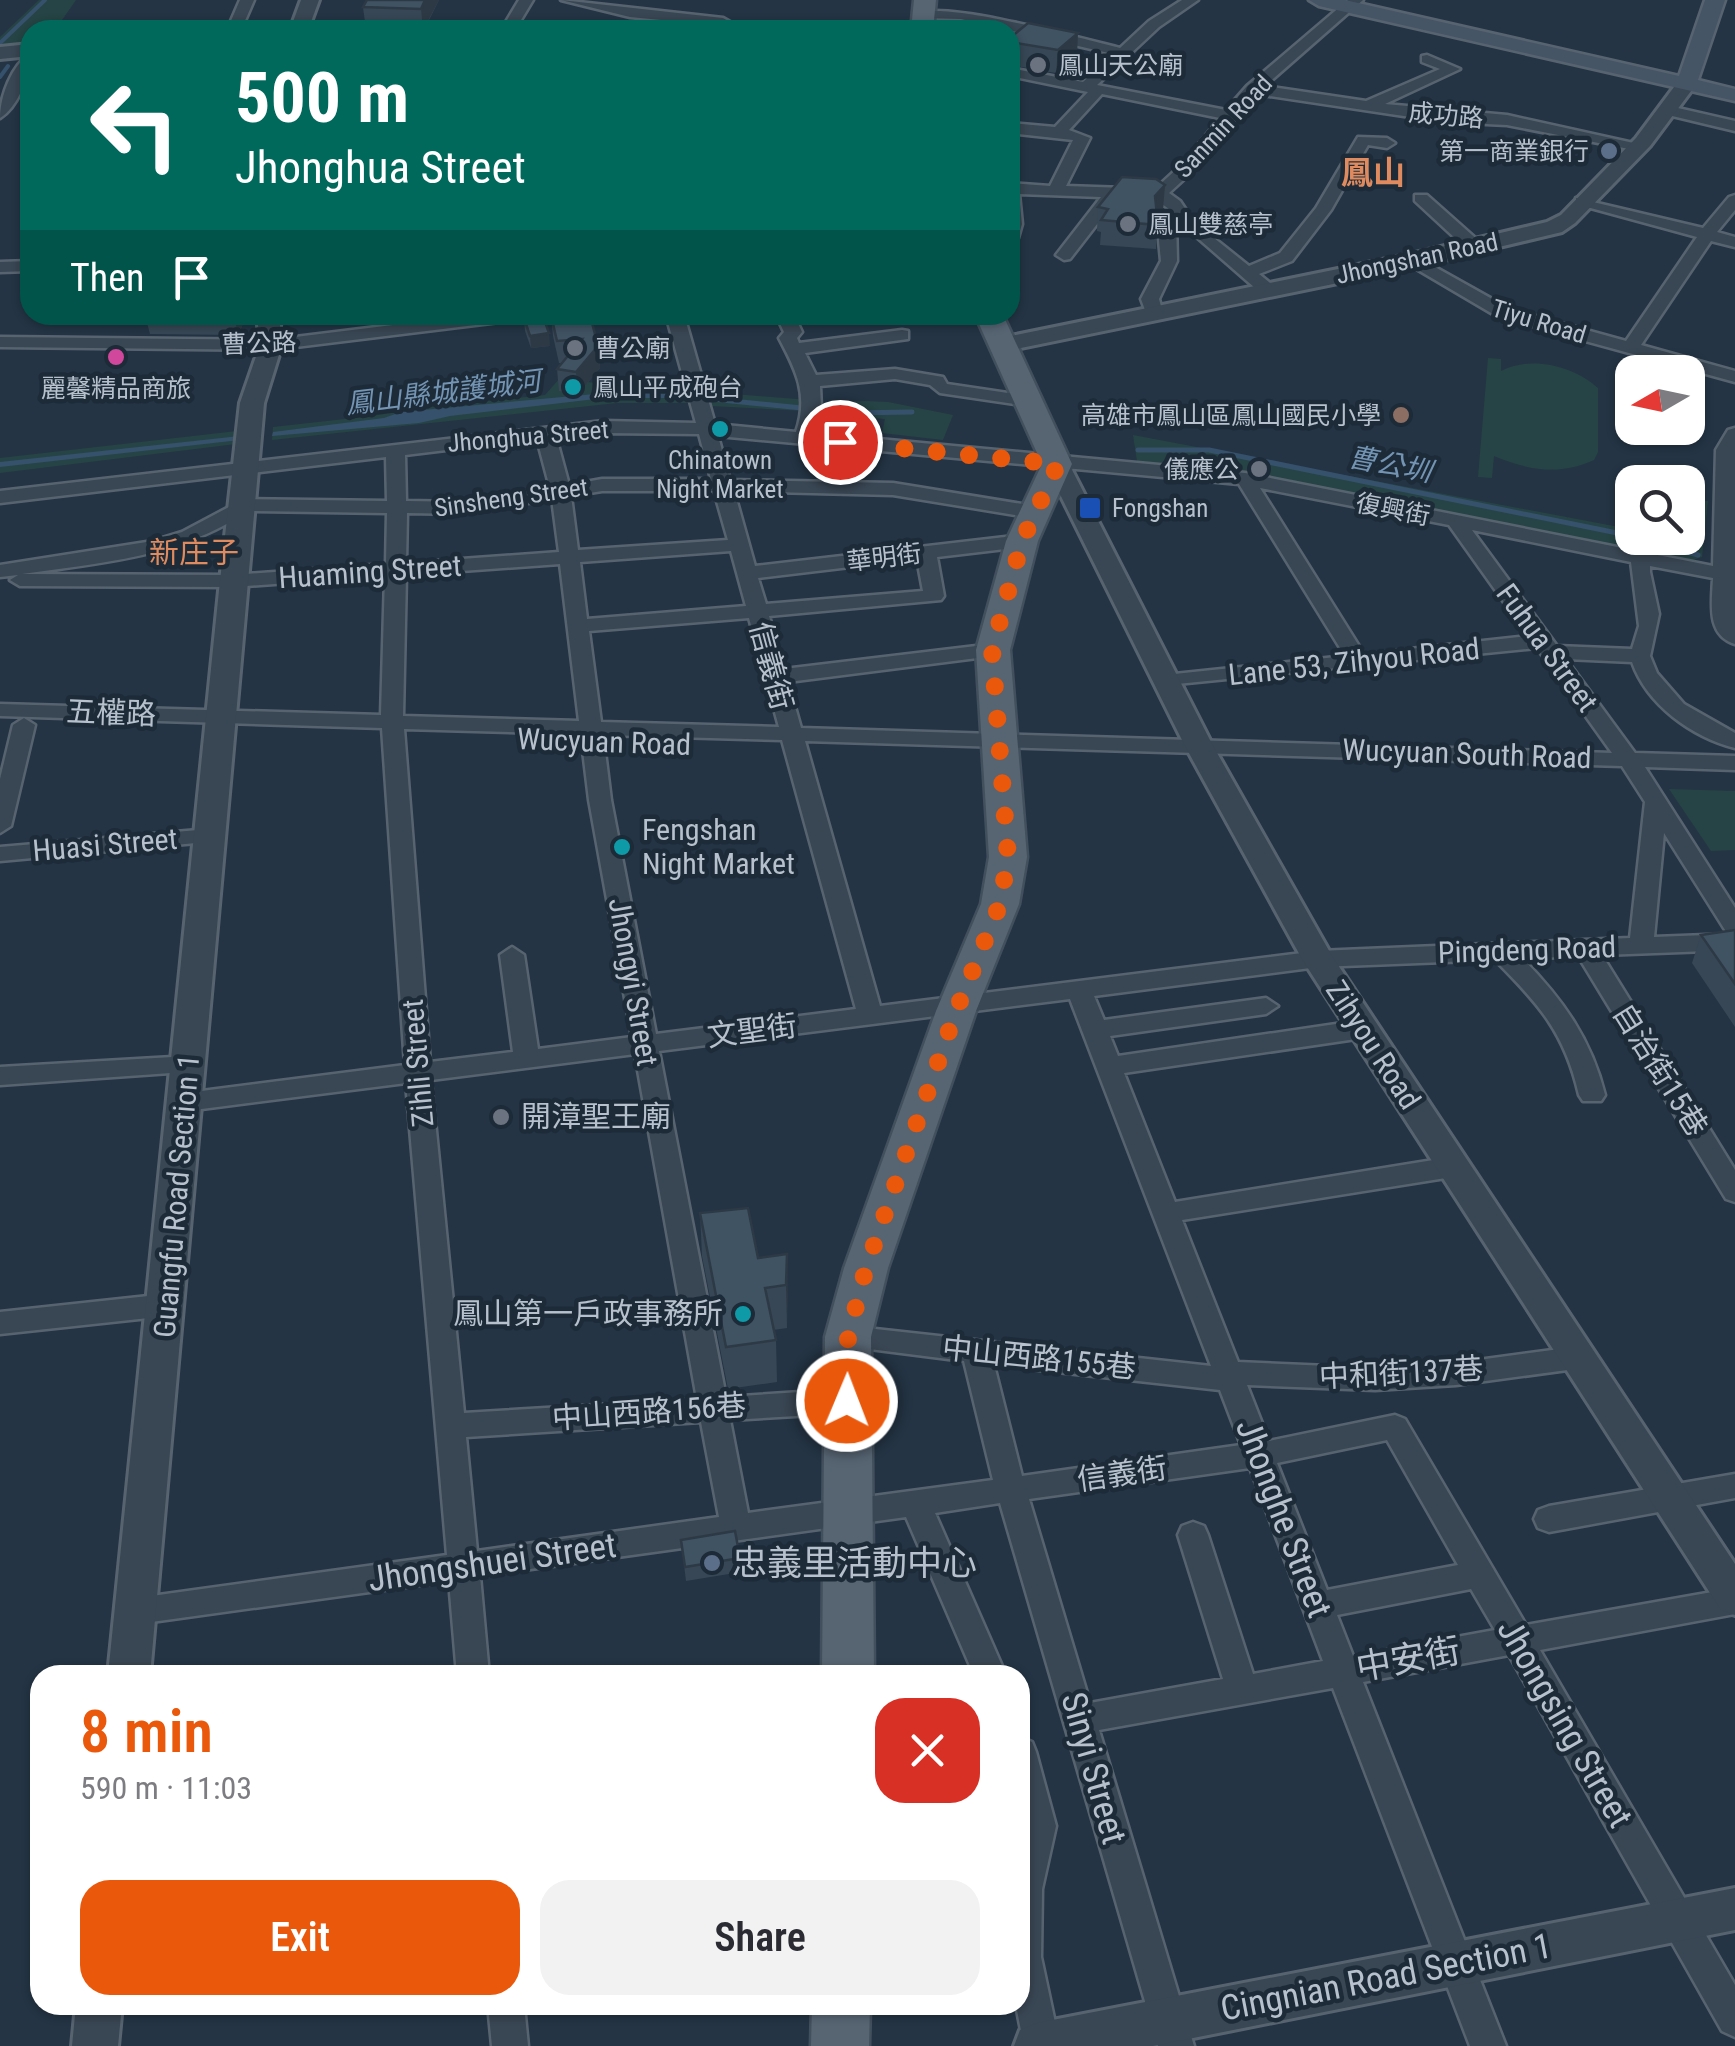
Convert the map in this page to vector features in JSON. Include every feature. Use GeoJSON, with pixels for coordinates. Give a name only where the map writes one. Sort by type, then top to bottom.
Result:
{"type":"FeatureCollection","features":[{"type":"Feature","properties":{"kind":"main road"},"geometry":{"type":"LineString","coordinates":[[1320,0],[1352,3],[1735,96]]}},
{"type":"Feature","properties":{"kind":"main road","name":"Jhongshan Road"},"geometry":{"type":"LineString","coordinates":[[1687,83],[1715,0]]}},
{"type":"Feature","properties":{"kind":"main road"},"geometry":{"type":"LineString","coordinates":[[848,1665],[848,1337],[866,1268],[1000,904],[1008,857],[992,650],[1028,526],[1058,464],[993,325]]}},
{"type":"Feature","properties":{"kind":"main road"},"geometry":{"type":"LineString","coordinates":[[840,2046],[841,2015]]}},
{"type":"Feature","properties":{"kind":"street"},"geometry":{"type":"LineString","coordinates":[[568,0],[679,20]]}},
{"type":"Feature","properties":{"kind":"street"},"geometry":{"type":"LineString","coordinates":[[1058,132],[1122,52],[1191,0]]}},
{"type":"Feature","properties":{"kind":"street","name":"Sanmin Road"},"geometry":{"type":"LineString","coordinates":[[1020,189],[1158,194],[1252,89],[1352,3]]}},
{"type":"Feature","properties":{"kind":"street"},"geometry":{"type":"LineString","coordinates":[[923,15],[961,15],[983,20]]}},
{"type":"Feature","properties":{"kind":"street"},"geometry":{"type":"LineString","coordinates":[[1020,29],[1122,52]]}},
{"type":"Feature","properties":{"kind":"street"},"geometry":{"type":"LineString","coordinates":[[1368,106],[1453,69],[1427,59]]}},
{"type":"Feature","properties":{"kind":"street"},"geometry":{"type":"LineString","coordinates":[[1020,74],[1230,115]]}},
{"type":"Feature","properties":{"kind":"street"},"geometry":{"type":"LineString","coordinates":[[0,112],[20,76]]}},
{"type":"Feature","properties":{"kind":"street","name":"Jhongshan Road"},"geometry":{"type":"LineString","coordinates":[[1001,345],[1410,261],[1554,226],[1568,219],[1639,146],[1687,83]]}},
{"type":"Feature","properties":{"kind":"street","name":"成功路"},"geometry":{"type":"LineString","coordinates":[[1252,89],[1444,117],[1507,120],[1639,146]]}},
{"type":"Feature","properties":{"kind":"street"},"geometry":{"type":"LineString","coordinates":[[1669,111],[1735,126]]}},
{"type":"Feature","properties":{"kind":"street"},"geometry":{"type":"LineString","coordinates":[[1020,129],[1082,138],[1058,185],[1060,190]]}},
{"type":"Feature","properties":{"kind":"street"},"geometry":{"type":"LineString","coordinates":[[1248,274],[1286,258],[1323,210],[1364,140],[1388,143]]}},
{"type":"Feature","properties":{"kind":"street"},"geometry":{"type":"LineString","coordinates":[[1064,255],[1116,190]]}},
{"type":"Feature","properties":{"kind":"street"},"geometry":{"type":"LineString","coordinates":[[1158,194],[1188,225],[1268,290]]}},
{"type":"Feature","properties":{"kind":"street"},"geometry":{"type":"LineString","coordinates":[[1420,198],[1475,247]]}},
{"type":"Feature","properties":{"kind":"street"},"geometry":{"type":"LineString","coordinates":[[1630,348],[1707,234],[1735,200]]}},
{"type":"Feature","properties":{"kind":"street"},"geometry":{"type":"LineString","coordinates":[[1582,202],[1735,242]]}},
{"type":"Feature","properties":{"kind":"street"},"geometry":{"type":"LineString","coordinates":[[1154,314],[1150,299],[1169,260],[1164,220],[1177,210]]}},
{"type":"Feature","properties":{"kind":"street","name":"Tiyu Road"},"geometry":{"type":"LineString","coordinates":[[1410,261],[1486,306],[1735,377]]}},
{"type":"Feature","properties":{"kind":"street"},"geometry":{"type":"LineString","coordinates":[[269,325],[270,345]]}},
{"type":"Feature","properties":{"kind":"street","name":"曹公路"},"geometry":{"type":"LineString","coordinates":[[0,342],[270,345],[421,325]]}},
{"type":"Feature","properties":{"kind":"street","name":"信義街"},"geometry":{"type":"LineString","coordinates":[[678,325],[870,1016]]}},
{"type":"Feature","properties":{"kind":"street"},"geometry":{"type":"LineString","coordinates":[[790,325],[793,332],[788,338],[810,381],[814,408],[804,439]]}},
{"type":"Feature","properties":{"kind":"street"},"geometry":{"type":"LineString","coordinates":[[793,348],[902,336]]}},
{"type":"Feature","properties":{"kind":"street","name":"Guangfu Road Section 1"},"geometry":{"type":"LineString","coordinates":[[130,1665],[252,403],[270,345]]}},
{"type":"Feature","properties":{"kind":"street"},"geometry":{"type":"LineString","coordinates":[[810,381],[895,374],[937,381],[940,388],[1028,401]]}},
{"type":"Feature","properties":{"kind":"street","name":"Jhonghua Street"},"geometry":{"type":"LineString","coordinates":[[0,497],[603,427],[706,429],[1058,464]]}},
{"type":"Feature","properties":{"kind":"street","name":"Jhongyi Street"},"geometry":{"type":"LineString","coordinates":[[544,433],[560,492],[589,734],[643,1044],[736,1529]]}},
{"type":"Feature","properties":{"kind":"street"},"geometry":{"type":"LineString","coordinates":[[1735,434],[1725,450],[1726,575],[1722,622],[1735,638]]}},
{"type":"Feature","properties":{"kind":"street","name":"Zihli Street"},"geometry":{"type":"LineString","coordinates":[[394,450],[397,510],[392,728],[418,1073],[471,1665]]}},
{"type":"Feature","properties":{"kind":"street","name":"復興街"},"geometry":{"type":"LineString","coordinates":[[1058,464],[1245,480],[1726,575]]}},
{"type":"Feature","properties":{"kind":"street","name":"Zihyou Road"},"geometry":{"type":"LineString","coordinates":[[1058,464],[1165,682],[1318,959],[1735,1599]]}},
{"type":"Feature","properties":{"kind":"street"},"geometry":{"type":"LineString","coordinates":[[1245,480],[1359,662]]}},
{"type":"Feature","properties":{"kind":"street","name":"Sinsheng Street"},"geometry":{"type":"LineString","coordinates":[[244,505],[464,508],[602,485],[892,488],[1028,526]]}},
{"type":"Feature","properties":{"kind":"street"},"geometry":{"type":"LineString","coordinates":[[0,574],[166,545],[218,526],[244,505]]}},
{"type":"Feature","properties":{"kind":"street","name":"Fuhua Street"},"geometry":{"type":"LineString","coordinates":[[1456,522],[1632,767],[1735,927]]}},
{"type":"Feature","properties":{"kind":"street","name":"華明街"},"geometry":{"type":"LineString","coordinates":[[746,573],[926,552],[1028,526]]}},
{"type":"Feature","properties":{"kind":"street","name":"Huaming Street"},"geometry":{"type":"LineString","coordinates":[[0,574],[234,581],[738,545]]}},
{"type":"Feature","properties":{"kind":"street"},"geometry":{"type":"LineString","coordinates":[[578,626],[934,596],[926,552]]}},
{"type":"Feature","properties":{"kind":"street"},"geometry":{"type":"LineString","coordinates":[[1641,558],[1638,573],[1652,621],[1640,656],[1647,680],[1699,724],[1735,741]]}},
{"type":"Feature","properties":{"kind":"street","name":"Lane 53, Zihyou Road"},"geometry":{"type":"LineString","coordinates":[[1165,682],[1547,647],[1640,656]]}},
{"type":"Feature","properties":{"kind":"street"},"geometry":{"type":"LineString","coordinates":[[773,676],[992,650]]}},
{"type":"Feature","properties":{"kind":"street","name":"五權路"},"geometry":{"type":"LineString","coordinates":[[0,710],[222,724]]}},
{"type":"Feature","properties":{"kind":"street","name":"Wucyuan Road"},"geometry":{"type":"LineString","coordinates":[[0,724],[392,728],[1203,753]]}},
{"type":"Feature","properties":{"kind":"street"},"geometry":{"type":"LineString","coordinates":[[0,826],[24,725]]}},
{"type":"Feature","properties":{"kind":"street","name":"Wucyuan South Road"},"geometry":{"type":"LineString","coordinates":[[1203,753],[1632,767],[1735,764]]}},
{"type":"Feature","properties":{"kind":"street","name":"Wucyuan South Road"},"geometry":{"type":"LineString","coordinates":[[1632,767],[1735,777]]}},
{"type":"Feature","properties":{"kind":"street"},"geometry":{"type":"LineString","coordinates":[[1641,946],[1656,803]]}},
{"type":"Feature","properties":{"kind":"street","name":"Huasi Street"},"geometry":{"type":"LineString","coordinates":[[0,854],[210,836]]}},
{"type":"Feature","properties":{"kind":"street","name":"Pingdeng Road"},"geometry":{"type":"LineString","coordinates":[[1318,959],[1735,942]]}},
{"type":"Feature","properties":{"kind":"street","name":"自治街15巷"},"geometry":{"type":"LineString","coordinates":[[1585,948],[1735,1192]]}},
{"type":"Feature","properties":{"kind":"street"},"geometry":{"type":"LineString","coordinates":[[1501,952],[1563,1017],[1577,1040],[1592,1094]]}},
{"type":"Feature","properties":{"kind":"street"},"geometry":{"type":"LineString","coordinates":[[512,954],[527,1059]]}},
{"type":"Feature","properties":{"kind":"street","name":"文聖街"},"geometry":{"type":"LineString","coordinates":[[186,1102],[1318,959]]}},
{"type":"Feature","properties":{"kind":"street","name":"Jhonghe Street"},"geometry":{"type":"LineString","coordinates":[[1079,990],[1488,2046]]}},
{"type":"Feature","properties":{"kind":"street"},"geometry":{"type":"LineString","coordinates":[[1095,1030],[1266,1006]]}},
{"type":"Feature","properties":{"kind":"street"},"geometry":{"type":"LineString","coordinates":[[1108,1066],[1363,1028]]}},
{"type":"Feature","properties":{"kind":"street"},"geometry":{"type":"LineString","coordinates":[[0,1076],[190,1065]]}},
{"type":"Feature","properties":{"kind":"street"},"geometry":{"type":"LineString","coordinates":[[1166,1213],[1452,1167]]}},
{"type":"Feature","properties":{"kind":"street"},"geometry":{"type":"LineString","coordinates":[[0,1324],[167,1304]]}},
{"type":"Feature","properties":{"kind":"street","name":"中山西路155巷"},"geometry":{"type":"LineString","coordinates":[[848,1337],[1229,1376]]}},
{"type":"Feature","properties":{"kind":"street","name":"Sinyi Street"},"geometry":{"type":"LineString","coordinates":[[976,1352],[1011,1490],[1172,2033]]}},
{"type":"Feature","properties":{"kind":"street","name":"中和街137巷"},"geometry":{"type":"LineString","coordinates":[[1229,1376],[1374,1379],[1456,1374],[1575,1358]]}},
{"type":"Feature","properties":{"kind":"street","name":"中山西路156巷"},"geometry":{"type":"LineString","coordinates":[[451,1426],[847,1401]]}},
{"type":"Feature","properties":{"kind":"street","name":"信義街"},"geometry":{"type":"LineString","coordinates":[[848,1514],[1259,1455],[1395,1426]]}},
{"type":"Feature","properties":{"kind":"street","name":"Jhongsing Street"},"geometry":{"type":"LineString","coordinates":[[1395,1426],[1735,2018]]}},
{"type":"Feature","properties":{"kind":"street"},"geometry":{"type":"LineString","coordinates":[[1550,1520],[1735,1486]]}},
{"type":"Feature","properties":{"kind":"street"},"geometry":{"type":"LineString","coordinates":[[916,1504],[986,1665]]}},
{"type":"Feature","properties":{"kind":"street","name":"Jhongshuei Street"},"geometry":{"type":"LineString","coordinates":[[136,1611],[848,1514]]}},
{"type":"Feature","properties":{"kind":"street"},"geometry":{"type":"LineString","coordinates":[[1193,1535],[1242,1689]]}},
{"type":"Feature","properties":{"kind":"street"},"geometry":{"type":"LineString","coordinates":[[1317,1605],[1479,1574]]}},
{"type":"Feature","properties":{"kind":"street","name":"中安街"},"geometry":{"type":"LineString","coordinates":[[1080,1719],[1735,1599]]}},
{"type":"Feature","properties":{"kind":"street"},"geometry":{"type":"LineString","coordinates":[[1030,1791],[1039,1826],[1030,1864]]}},
{"type":"Feature","properties":{"kind":"street","name":"Cingnian Road Section 1"},"geometry":{"type":"LineString","coordinates":[[1040,2046],[1172,2033],[1455,1962],[1735,1909]]}},
{"type":"Feature","properties":{"kind":"street"},"geometry":{"type":"LineString","coordinates":[[1030,1993],[1040,2046]]}},
{"type":"Feature","properties":{"kind":"street"},"geometry":{"type":"LineString","coordinates":[[95,2046],[97,2015]]}},
{"type":"Feature","properties":{"kind":"street"},"geometry":{"type":"LineString","coordinates":[[507,2015],[510,2046]]}},
{"type":"Feature","properties":{"kind":"green space"},"geometry":{"type":"Polygon","coordinates":[[[39,0],[76,0],[62,20],[20,20],[20,50],[0,53],[0,37],[39,0]]]}},
{"type":"Feature","properties":{"kind":"green space"},"geometry":{"type":"Polygon","coordinates":[[[1488,358],[1501,359],[1501,371],[1525,364],[1552,365],[1577,374],[1598,388],[1598,452],[1594,460],[1569,468],[1544,469],[1494,456],[1492,478],[1478,477],[1488,358]]]}},
{"type":"Feature","properties":{"kind":"green space"},"geometry":{"type":"Polygon","coordinates":[[[560,378],[623,387],[687,389],[690,403],[617,403],[272,440],[273,427],[363,417],[416,402],[462,404],[545,395],[560,378]]]}},
{"type":"Feature","properties":{"kind":"green space"},"geometry":{"type":"Polygon","coordinates":[[[708,392],[809,400],[806,411],[711,406],[708,392]]]}},
{"type":"Feature","properties":{"kind":"green space"},"geometry":{"type":"Polygon","coordinates":[[[866,401],[953,415],[943,440],[882,433],[885,419],[822,414],[826,402],[866,401]]]}},
{"type":"Feature","properties":{"kind":"green space"},"geometry":{"type":"Polygon","coordinates":[[[237,431],[236,444],[0,473],[0,458],[237,431]]]}},
{"type":"Feature","properties":{"kind":"green space"},"geometry":{"type":"Polygon","coordinates":[[[1133,435],[1615,526],[1615,547],[1206,468],[1137,461],[1133,435]]]}},
{"type":"Feature","properties":{"kind":"green space"},"geometry":{"type":"Polygon","coordinates":[[[1659,555],[1702,555],[1690,561],[1659,555]]]}},
{"type":"Feature","properties":{"kind":"green space"},"geometry":{"type":"Polygon","coordinates":[[[1669,789],[1735,791],[1735,850],[1711,851],[1669,789]]]}},
{"type":"Feature","properties":{"kind":"water"},"geometry":{"type":"Polygon","coordinates":[[[617,392],[689,398],[604,398],[419,423],[272,436],[273,432],[384,418],[401,412],[617,392]]]}},
{"type":"Feature","properties":{"kind":"water"},"geometry":{"type":"Polygon","coordinates":[[[240,436],[240,440],[0,467],[0,462],[240,436]]]}},
{"type":"Feature","properties":{"kind":"building"},"geometry":{"type":"Polygon","coordinates":[[[367,0],[425,0],[421,9],[363,7],[367,0]]]}},
{"type":"Feature","properties":{"kind":"building"},"geometry":{"type":"Polygon","coordinates":[[[1028,23],[1078,33],[1058,50],[1020,44],[1020,30],[1028,23]]]}},
{"type":"Feature","properties":{"kind":"building"},"geometry":{"type":"Polygon","coordinates":[[[1122,177],[1156,179],[1165,185],[1155,196],[1158,225],[1101,220],[1108,209],[1098,207],[1122,177]]]}},
{"type":"Feature","properties":{"kind":"building"},"geometry":{"type":"Polygon","coordinates":[[[526,325],[546,325],[549,333],[530,336],[526,325]]]}},
{"type":"Feature","properties":{"kind":"building"},"geometry":{"type":"Polygon","coordinates":[[[553,325],[593,325],[598,346],[576,372],[557,369],[582,339],[557,341],[553,325]]]}},
{"type":"Feature","properties":{"kind":"building"},"geometry":{"type":"Polygon","coordinates":[[[1735,930],[1735,984],[1701,935],[1735,930]]]}},
{"type":"Feature","properties":{"kind":"building"},"geometry":{"type":"Polygon","coordinates":[[[748,1208],[758,1258],[787,1254],[786,1285],[765,1288],[776,1340],[726,1347],[700,1213],[748,1208]]]}},
{"type":"Feature","properties":{"kind":"building"},"geometry":{"type":"Polygon","coordinates":[[[735,1531],[740,1558],[685,1567],[681,1540],[735,1531]]]}},
{"type":"Feature","properties":{"kind":"waterway"},"geometry":{"type":"LineString","coordinates":[[24,20],[45,0]]}},
{"type":"Feature","properties":{"kind":"waterway"},"geometry":{"type":"LineString","coordinates":[[0,43],[20,24]]}},
{"type":"Feature","properties":{"kind":"waterway"},"geometry":{"type":"LineString","coordinates":[[0,77],[8,66]]}},
{"type":"Feature","properties":{"kind":"waterway","name":"鳳山縣城護城河"},"geometry":{"type":"LineString","coordinates":[[702,398],[852,413],[912,412]]}},
{"type":"Feature","properties":{"kind":"waterway","name":"曹公圳"},"geometry":{"type":"LineString","coordinates":[[1138,450],[1209,450],[1615,533]]}},
{"type":"Feature","properties":{"kind":"place","name":"鳳山天公廟"},"geometry":{"type":"Point","coordinates":[1038,65]}},
{"type":"Feature","properties":{"kind":"place","name":"第一商業銀行"},"geometry":{"type":"Point","coordinates":[1609,151]}},
{"type":"Feature","properties":{"kind":"place","name":"鳳山雙慈亭"},"geometry":{"type":"Point","coordinates":[1128,224]}},
{"type":"Feature","properties":{"kind":"place","name":"曹公廟"},"geometry":{"type":"Point","coordinates":[575,348]}},
{"type":"Feature","properties":{"kind":"place","name":"麗馨精品商旅"},"geometry":{"type":"Point","coordinates":[116,357]}},
{"type":"Feature","properties":{"kind":"place","name":"鳳山平成砲台"},"geometry":{"type":"Point","coordinates":[573,387]}},
{"type":"Feature","properties":{"kind":"place","name":"高雄市鳳山區鳳山國民小學"},"geometry":{"type":"Point","coordinates":[1401,415]}},
{"type":"Feature","properties":{"kind":"place","name":"Chinatown Night Market"},"geometry":{"type":"Point","coordinates":[720,429]}},
{"type":"Feature","properties":{"kind":"place","name":"儀應公"},"geometry":{"type":"Point","coordinates":[1259,469]}},
{"type":"Feature","properties":{"kind":"place","name":"Fongshan"},"geometry":{"type":"Point","coordinates":[1090,508]}},
{"type":"Feature","properties":{"kind":"place","name":"Fengshan Night Market"},"geometry":{"type":"Point","coordinates":[622,847]}},
{"type":"Feature","properties":{"kind":"place","name":"開漳聖王廟"},"geometry":{"type":"Point","coordinates":[501,1117]}},
{"type":"Feature","properties":{"kind":"place","name":"鳳山第一戶政事務所"},"geometry":{"type":"Point","coordinates":[743,1314]}},
{"type":"Feature","properties":{"kind":"place","name":"忠義里活動中心"},"geometry":{"type":"Point","coordinates":[712,1563]}},
{"type":"Feature","properties":{"kind":"district","name":"鳳山"},"geometry":{"type":"Point","coordinates":[1373,173]}},
{"type":"Feature","properties":{"kind":"district","name":"新庄子"},"geometry":{"type":"Point","coordinates":[194,553]}},
{"type":"Feature","properties":{"kind":"route"},"geometry":{"type":"LineString","coordinates":[[840,442],[1058,464],[1022,541],[992,650],[1008,857],[1000,904],[956,1011],[866,1268],[848,1337],[847,1401]]}}]}
